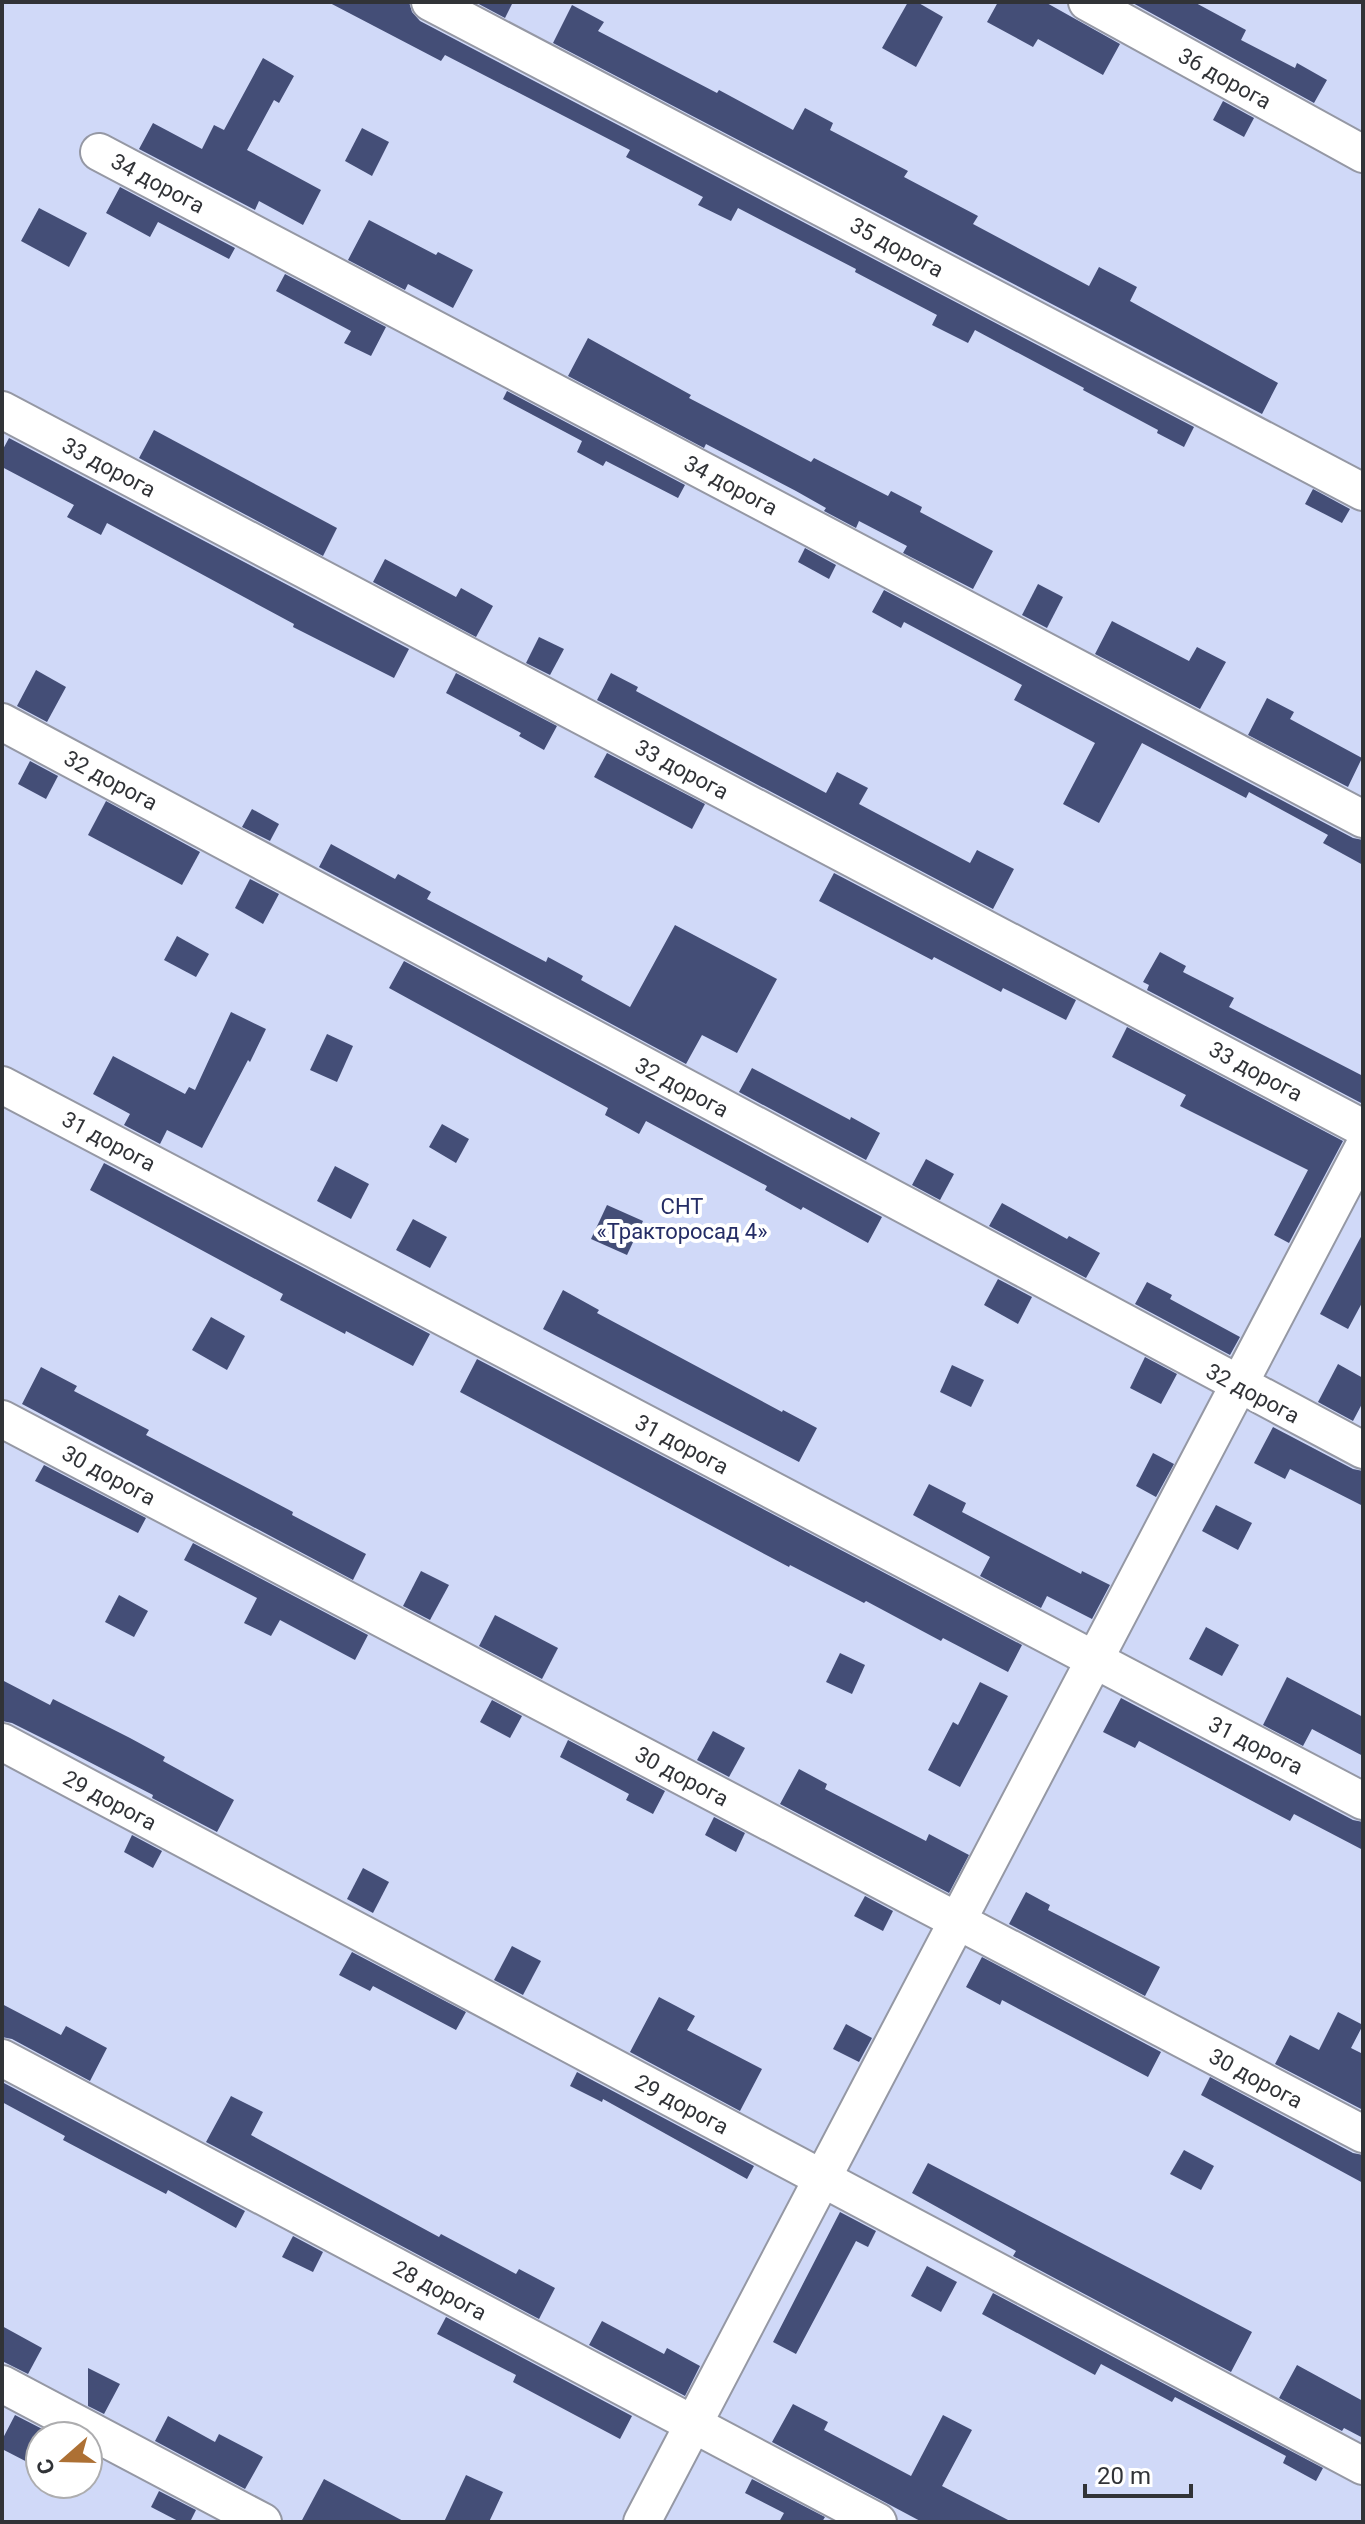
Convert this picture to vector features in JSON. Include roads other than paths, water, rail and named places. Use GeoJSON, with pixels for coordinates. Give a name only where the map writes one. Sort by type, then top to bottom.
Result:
{"type":"FeatureCollection","features":[{"type":"Feature","properties":{"kind":"street","name":"35 дорога"},"geometry":{"type":"LineString","coordinates":[[430,2],[1363,492]]}},
{"type":"Feature","properties":{"kind":"street","name":"36 дорога"},"geometry":{"type":"LineString","coordinates":[[1087,2],[1363,154]]}},
{"type":"Feature","properties":{"kind":"street","name":"34 дорога"},"geometry":{"type":"LineString","coordinates":[[99,152],[1363,819]]}},
{"type":"Feature","properties":{"kind":"street","name":"33 дорога"},"geometry":{"type":"LineString","coordinates":[[2,410],[1363,1128]]}},
{"type":"Feature","properties":{"kind":"street","name":"32 дорога"},"geometry":{"type":"LineString","coordinates":[[2,722],[1363,1450]]}},
{"type":"Feature","properties":{"kind":"street","name":"31 дорога"},"geometry":{"type":"LineString","coordinates":[[2,1085],[1363,1801]]}},
{"type":"Feature","properties":{"kind":"street"},"geometry":{"type":"LineString","coordinates":[[642,2522],[1363,1148]]}},
{"type":"Feature","properties":{"kind":"street","name":"30 дорога"},"geometry":{"type":"LineString","coordinates":[[2,1419],[1363,2134]]}},
{"type":"Feature","properties":{"kind":"street","name":"29 дорога"},"geometry":{"type":"LineString","coordinates":[[2,1742],[1363,2466]]}},
{"type":"Feature","properties":{"kind":"street","name":"28 дорога"},"geometry":{"type":"LineString","coordinates":[[2,2058],[878,2522]]}},
{"type":"Feature","properties":{"kind":"street"},"geometry":{"type":"LineString","coordinates":[[2,2384],[263,2522]]}},
{"type":"Feature","properties":{"kind":"park label","name":"СНТ «Тракторосад 4»"},"geometry":{"type":"Point","coordinates":[682,1218]}}]}
